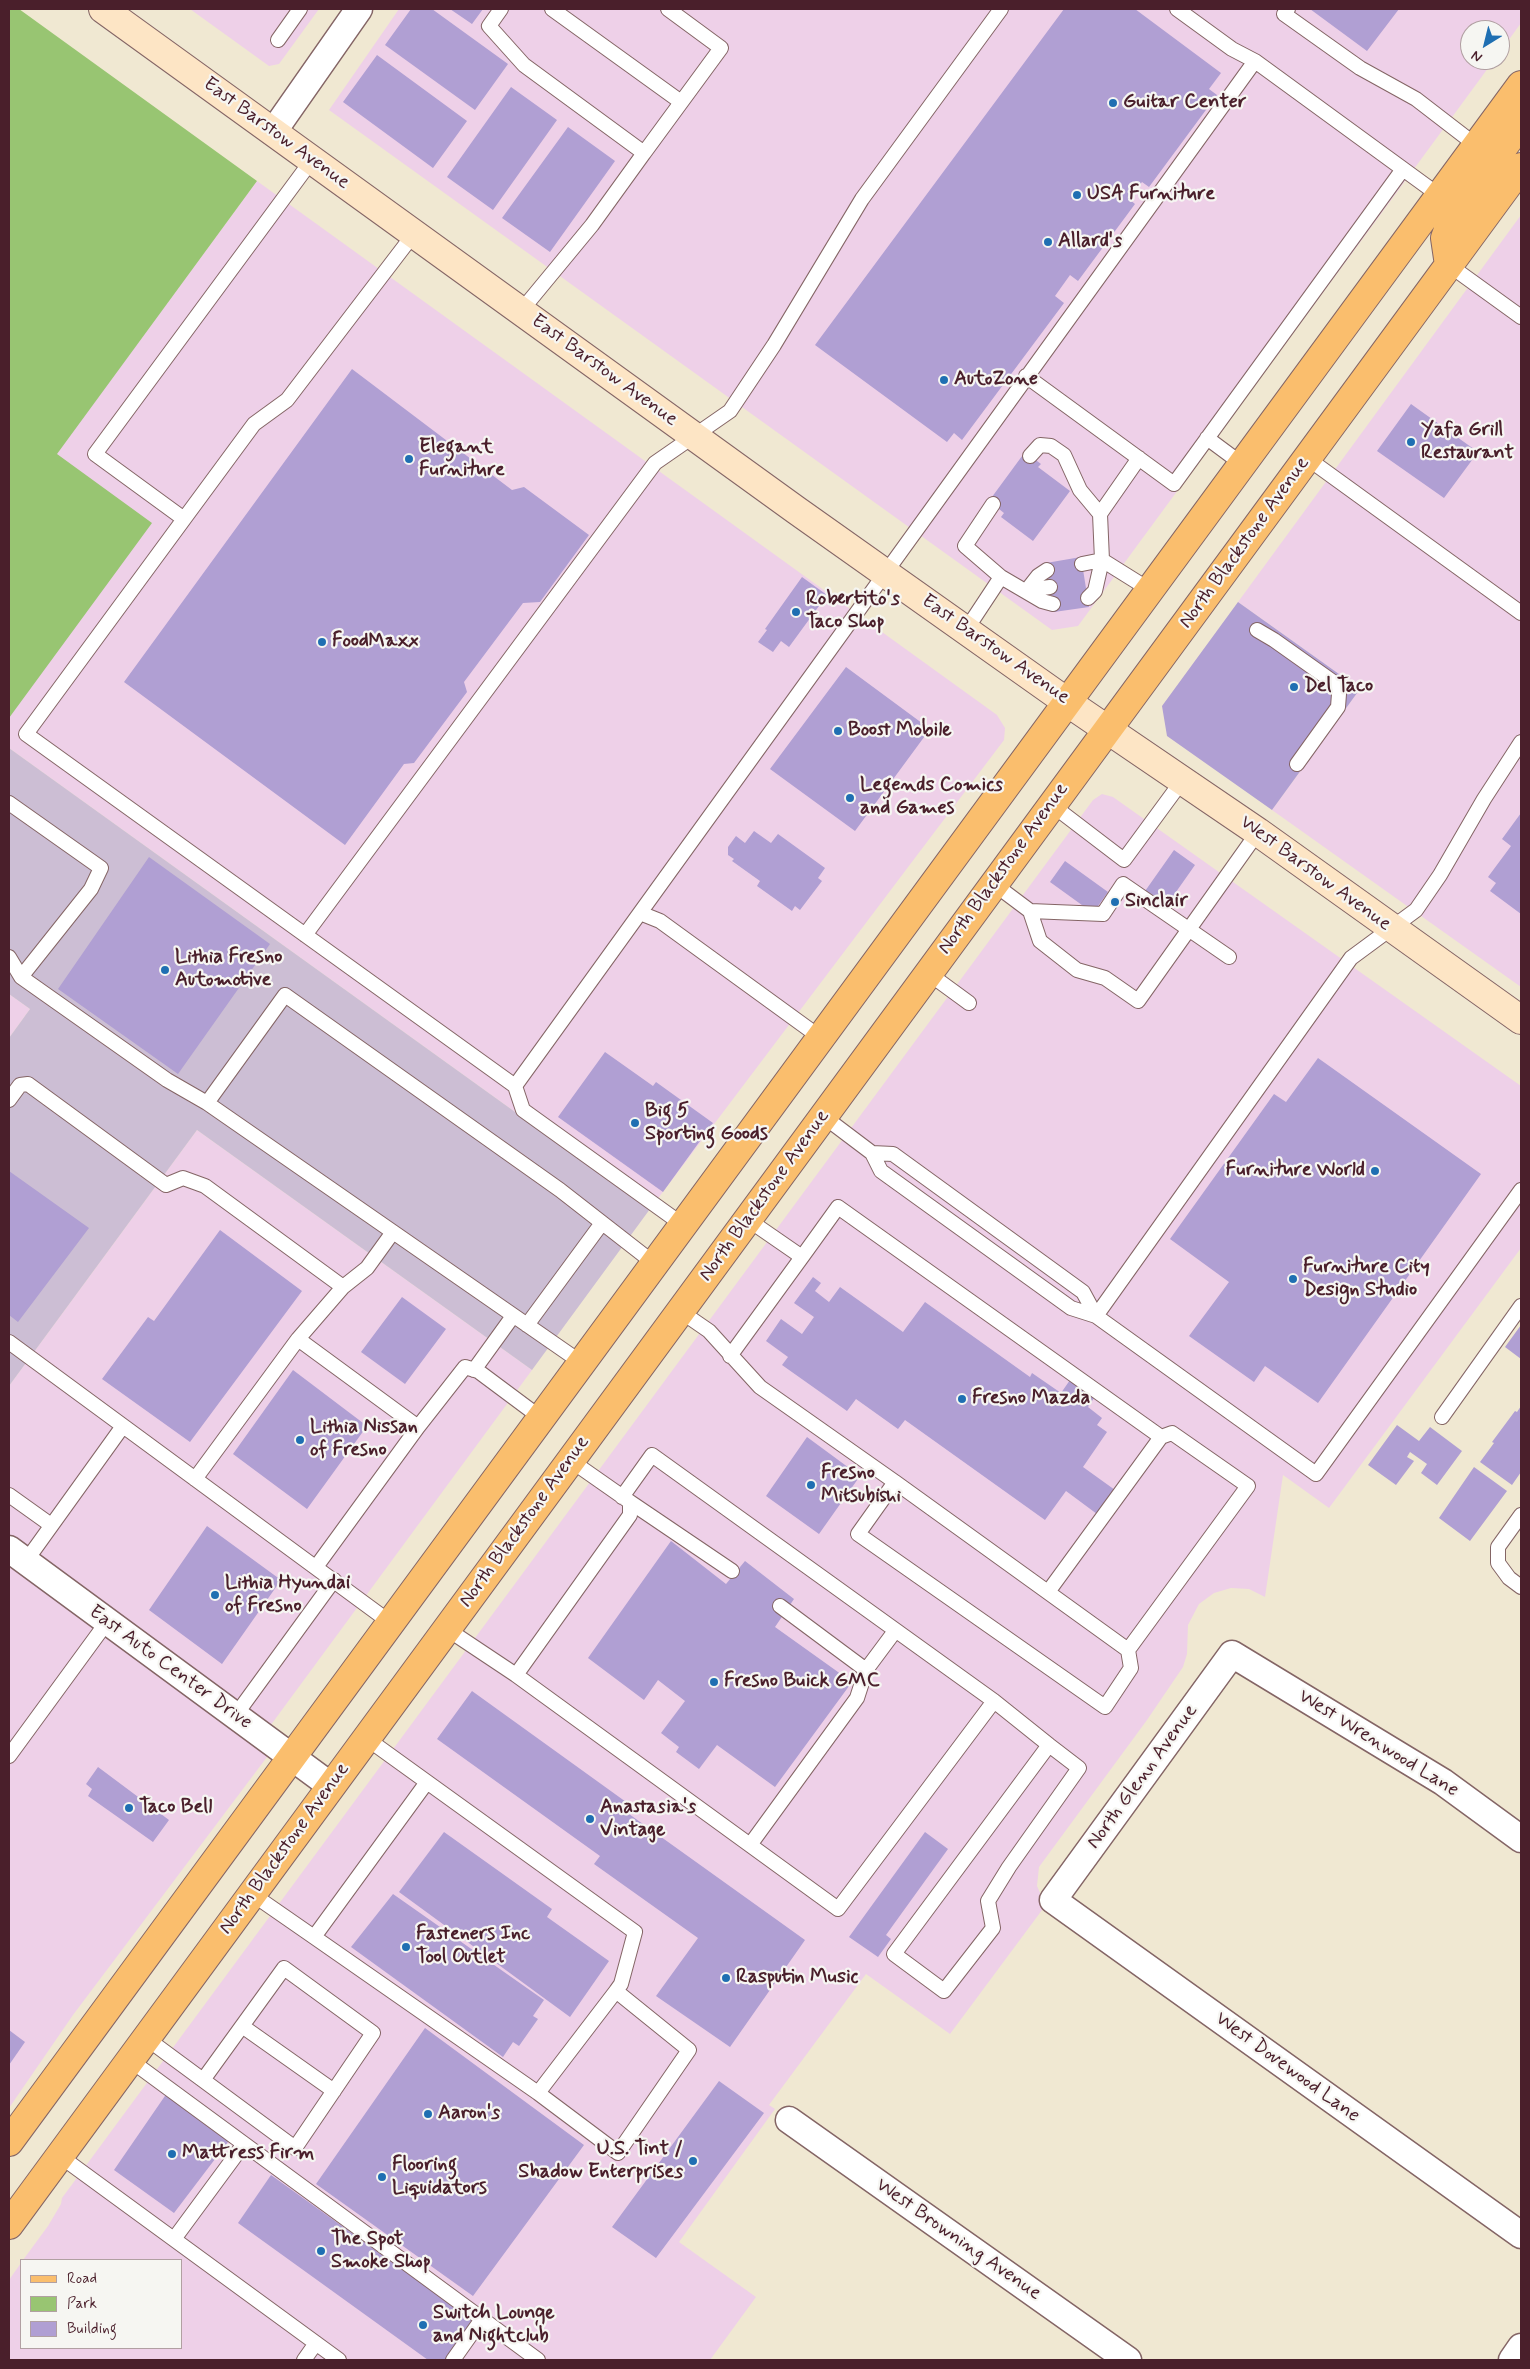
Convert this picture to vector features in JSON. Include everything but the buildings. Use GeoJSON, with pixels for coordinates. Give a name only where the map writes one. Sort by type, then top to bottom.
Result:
{"type":"FeatureCollection","features":[{"type":"Feature","properties":{"kind":"main road","name":"East Barstow Avenue"},"geometry":{"type":"LineString","coordinates":[[103,9],[693,436],[1067,702],[1109,728]]}},
{"type":"Feature","properties":{"kind":"main road"},"geometry":{"type":"LineString","coordinates":[[9,2142],[1521,85]]}},
{"type":"Feature","properties":{"kind":"main road"},"geometry":{"type":"LineString","coordinates":[[1449,265],[1445,238],[1453,216],[1521,123]]}},
{"type":"Feature","properties":{"kind":"main road","name":"North Blackstone Avenue"},"geometry":{"type":"LineString","coordinates":[[9,2226],[1521,167]]}},
{"type":"Feature","properties":{"kind":"main road","name":"West Barstow Avenue"},"geometry":{"type":"LineString","coordinates":[[1109,728],[1521,1020]]}},
{"type":"Feature","properties":{"kind":"street"},"geometry":{"type":"LineString","coordinates":[[273,132],[359,9]]}},
{"type":"Feature","properties":{"kind":"street","name":"East Auto Center Drive"},"geometry":{"type":"LineString","coordinates":[[17,1555],[331,1786]]}},
{"type":"Feature","properties":{"kind":"street","name":"West Wrenwood Lane"},"geometry":{"type":"LineString","coordinates":[[1232,1654],[1442,1782],[1521,1839]]}},
{"type":"Feature","properties":{"kind":"street","name":"North Glenn Avenue"},"geometry":{"type":"LineString","coordinates":[[1054,1900],[1232,1654]]}},
{"type":"Feature","properties":{"kind":"street","name":"West Dovewood Lane"},"geometry":{"type":"LineString","coordinates":[[1054,1900],[1521,2235]]}},
{"type":"Feature","properties":{"kind":"street","name":"West Browning Avenue"},"geometry":{"type":"LineString","coordinates":[[789,2120],[1128,2360]]}},
{"type":"Feature","properties":{"kind":"street"},"geometry":{"type":"LineString","coordinates":[[1512,2360],[1521,2347]]}},
{"type":"Feature","properties":{"kind":"lane"},"geometry":{"type":"LineString","coordinates":[[278,40],[300,9]]}},
{"type":"Feature","properties":{"kind":"lane"},"geometry":{"type":"LineString","coordinates":[[501,9],[489,26],[524,65],[644,153]]}},
{"type":"Feature","properties":{"kind":"lane"},"geometry":{"type":"LineString","coordinates":[[552,9],[682,102]]}},
{"type":"Feature","properties":{"kind":"lane"},"geometry":{"type":"LineString","coordinates":[[521,311],[592,225],[721,48],[668,9]]}},
{"type":"Feature","properties":{"kind":"lane"},"geometry":{"type":"LineString","coordinates":[[305,935],[655,463],[730,411],[774,346],[862,199],[1001,9]]}},
{"type":"Feature","properties":{"kind":"lane"},"geometry":{"type":"LineString","coordinates":[[1177,9],[1232,48],[1255,61],[1440,196]]}},
{"type":"Feature","properties":{"kind":"lane"},"geometry":{"type":"LineString","coordinates":[[1288,9],[1284,14],[1360,68],[1416,99],[1476,146]]}},
{"type":"Feature","properties":{"kind":"lane"},"geometry":{"type":"LineString","coordinates":[[515,1086],[860,610],[884,571],[1255,61]]}},
{"type":"Feature","properties":{"kind":"lane"},"geometry":{"type":"LineString","coordinates":[[184,519],[95,454],[312,160]]}},
{"type":"Feature","properties":{"kind":"lane"},"geometry":{"type":"LineString","coordinates":[[1026,376],[1174,484],[1403,169]]}},
{"type":"Feature","properties":{"kind":"lane"},"geometry":{"type":"LineString","coordinates":[[413,234],[287,400],[254,424],[26,734],[515,1086],[523,1110],[683,1226]]}},
{"type":"Feature","properties":{"kind":"lane"},"geometry":{"type":"LineString","coordinates":[[1449,265],[1521,317]]}},
{"type":"Feature","properties":{"kind":"lane"},"geometry":{"type":"LineString","coordinates":[[1207,438],[1242,464]]}},
{"type":"Feature","properties":{"kind":"lane"},"geometry":{"type":"LineString","coordinates":[[1030,456],[1040,445],[1051,446],[1064,455],[1080,490],[1092,508],[1100,514]]}},
{"type":"Feature","properties":{"kind":"lane"},"geometry":{"type":"LineString","coordinates":[[1088,598],[1095,590],[1092,581],[1102,560],[1100,514],[1138,458]]}},
{"type":"Feature","properties":{"kind":"lane"},"geometry":{"type":"LineString","coordinates":[[1307,458],[1521,613]]}},
{"type":"Feature","properties":{"kind":"lane"},"geometry":{"type":"LineString","coordinates":[[993,504],[965,546],[1001,577],[1027,590],[1042,601],[1053,604]]}},
{"type":"Feature","properties":{"kind":"lane"},"geometry":{"type":"LineString","coordinates":[[1082,564],[1102,560],[1150,590]]}},
{"type":"Feature","properties":{"kind":"lane"},"geometry":{"type":"LineString","coordinates":[[1027,590],[1038,576],[1047,570]]}},
{"type":"Feature","properties":{"kind":"lane"},"geometry":{"type":"LineString","coordinates":[[966,630],[1001,577]]}},
{"type":"Feature","properties":{"kind":"lane"},"geometry":{"type":"LineString","coordinates":[[1027,590],[1050,587]]}},
{"type":"Feature","properties":{"kind":"lane"},"geometry":{"type":"LineString","coordinates":[[1257,630],[1336,684],[1339,694],[1338,707],[1298,764]]}},
{"type":"Feature","properties":{"kind":"lane"},"geometry":{"type":"LineString","coordinates":[[1096,1316],[1352,958],[1416,910],[1440,875],[1484,799],[1521,742]]}},
{"type":"Feature","properties":{"kind":"lane"},"geometry":{"type":"LineString","coordinates":[[994,884],[1030,911],[1103,914],[1123,884],[1124,860],[1182,780]]}},
{"type":"Feature","properties":{"kind":"lane"},"geometry":{"type":"LineString","coordinates":[[9,802],[101,868],[91,888],[21,978]]}},
{"type":"Feature","properties":{"kind":"lane"},"geometry":{"type":"LineString","coordinates":[[1052,805],[1124,860]]}},
{"type":"Feature","properties":{"kind":"lane"},"geometry":{"type":"LineString","coordinates":[[1030,911],[1040,941],[1077,970],[1105,978],[1138,1001],[1258,832]]}},
{"type":"Feature","properties":{"kind":"lane"},"geometry":{"type":"LineString","coordinates":[[1123,884],[1229,957]]}},
{"type":"Feature","properties":{"kind":"lane"},"geometry":{"type":"LineString","coordinates":[[640,913],[660,921],[820,1038]]}},
{"type":"Feature","properties":{"kind":"lane"},"geometry":{"type":"LineString","coordinates":[[9,957],[21,978],[167,1080],[207,1103],[582,1363]]}},
{"type":"Feature","properties":{"kind":"lane"},"geometry":{"type":"LineString","coordinates":[[928,973],[969,1003]]}},
{"type":"Feature","properties":{"kind":"lane"},"geometry":{"type":"LineString","coordinates":[[207,1103],[285,995],[560,1190],[655,1264]]}},
{"type":"Feature","properties":{"kind":"lane"},"geometry":{"type":"LineString","coordinates":[[9,1100],[20,1085],[28,1084],[166,1185],[183,1178],[205,1186],[343,1287]]}},
{"type":"Feature","properties":{"kind":"lane"},"geometry":{"type":"LineString","coordinates":[[823,1116],[872,1153],[881,1171],[1071,1308],[1096,1316],[1316,1474],[1521,1190]]}},
{"type":"Feature","properties":{"kind":"lane"},"geometry":{"type":"LineString","coordinates":[[872,1153],[893,1154],[1067,1280],[1083,1292],[1096,1316]]}},
{"type":"Feature","properties":{"kind":"lane"},"geometry":{"type":"LineString","coordinates":[[730,1356],[838,1207],[1161,1436]]}},
{"type":"Feature","properties":{"kind":"lane"},"geometry":{"type":"LineString","coordinates":[[747,1219],[802,1257]]}},
{"type":"Feature","properties":{"kind":"lane"},"geometry":{"type":"LineString","coordinates":[[526,1325],[602,1223]]}},
{"type":"Feature","properties":{"kind":"lane"},"geometry":{"type":"LineString","coordinates":[[195,1478],[298,1338],[343,1287],[367,1268],[393,1232]]}},
{"type":"Feature","properties":{"kind":"lane"},"geometry":{"type":"LineString","coordinates":[[1442,1417],[1521,1306]]}},
{"type":"Feature","properties":{"kind":"lane"},"geometry":{"type":"LineString","coordinates":[[680,1311],[709,1331],[760,1387],[895,1482],[1128,1650],[1131,1668],[1104,1707],[858,1534],[895,1482]]}},
{"type":"Feature","properties":{"kind":"lane"},"geometry":{"type":"LineString","coordinates":[[474,1370],[513,1316]]}},
{"type":"Feature","properties":{"kind":"lane"},"geometry":{"type":"LineString","coordinates":[[298,1338],[418,1427]]}},
{"type":"Feature","properties":{"kind":"lane"},"geometry":{"type":"LineString","coordinates":[[9,1342],[391,1623]]}},
{"type":"Feature","properties":{"kind":"lane"},"geometry":{"type":"LineString","coordinates":[[316,1567],[418,1427],[465,1367],[474,1370],[541,1418]]}},
{"type":"Feature","properties":{"kind":"lane"},"geometry":{"type":"LineString","coordinates":[[17,1555],[50,1526],[123,1426]]}},
{"type":"Feature","properties":{"kind":"lane"},"geometry":{"type":"LineString","coordinates":[[1048,1592],[1161,1436],[1172,1433],[1248,1486],[1128,1650]]}},
{"type":"Feature","properties":{"kind":"lane"},"geometry":{"type":"LineString","coordinates":[[516,1675],[630,1516],[626,1500],[652,1455],[994,1701],[1079,1768],[988,1900],[993,1928],[944,1992],[894,1954],[1049,1745]]}},
{"type":"Feature","properties":{"kind":"lane"},"geometry":{"type":"LineString","coordinates":[[570,1460],[732,1571]]}},
{"type":"Feature","properties":{"kind":"lane"},"geometry":{"type":"LineString","coordinates":[[9,1495],[50,1526]]}},
{"type":"Feature","properties":{"kind":"lane"},"geometry":{"type":"LineString","coordinates":[[1521,1514],[1498,1547],[1498,1562],[1509,1578],[1521,1587]]}},
{"type":"Feature","properties":{"kind":"lane"},"geometry":{"type":"LineString","coordinates":[[235,1716],[334,1580]]}},
{"type":"Feature","properties":{"kind":"lane"},"geometry":{"type":"LineString","coordinates":[[780,1606],[866,1670]]}},
{"type":"Feature","properties":{"kind":"lane"},"geometry":{"type":"LineString","coordinates":[[9,1756],[107,1622]]}},
{"type":"Feature","properties":{"kind":"lane"},"geometry":{"type":"LineString","coordinates":[[446,1629],[516,1675],[838,1909],[994,1701]]}},
{"type":"Feature","properties":{"kind":"lane"},"geometry":{"type":"LineString","coordinates":[[750,1845],[857,1698],[866,1670],[895,1631]]}},
{"type":"Feature","properties":{"kind":"lane"},"geometry":{"type":"LineString","coordinates":[[366,1738],[635,1932],[621,1984],[538,2093]]}},
{"type":"Feature","properties":{"kind":"lane"},"geometry":{"type":"LineString","coordinates":[[314,1937],[427,1782]]}},
{"type":"Feature","properties":{"kind":"lane"},"geometry":{"type":"LineString","coordinates":[[252,1894],[538,2093],[618,2153],[689,2050],[616,1991]]}},
{"type":"Feature","properties":{"kind":"lane"},"geometry":{"type":"LineString","coordinates":[[146,2038],[295,2148],[373,2033],[284,1968],[203,2080]]}},
{"type":"Feature","properties":{"kind":"lane"},"geometry":{"type":"LineString","coordinates":[[242,2026],[334,2091]]}},
{"type":"Feature","properties":{"kind":"lane"},"geometry":{"type":"LineString","coordinates":[[130,2060],[538,2360]]}},
{"type":"Feature","properties":{"kind":"lane"},"geometry":{"type":"LineString","coordinates":[[174,2239],[244,2144]]}},
{"type":"Feature","properties":{"kind":"lane"},"geometry":{"type":"LineString","coordinates":[[60,2156],[339,2360]]}},
{"type":"Feature","properties":{"kind":"lane"},"geometry":{"type":"LineString","coordinates":[[453,2360],[482,2319]]}},
{"type":"Feature","properties":{"kind":"lane"},"geometry":{"type":"LineString","coordinates":[[304,2360],[316,2343]]}},
{"type":"Feature","properties":{"kind":"shaded area"},"geometry":{"type":"Polygon","coordinates":[[[190,9],[319,9],[279,64],[269,66],[190,9]]]}},
{"type":"Feature","properties":{"kind":"shaded area"},"geometry":{"type":"Polygon","coordinates":[[[399,9],[1521,9],[1521,23],[1510,38],[1510,20],[1460,20],[1460,70],[1487,70],[1078,626],[1052,630],[329,110],[399,9]]]}},
{"type":"Feature","properties":{"kind":"shaded area"},"geometry":{"type":"Polygon","coordinates":[[[257,181],[997,715],[1005,728],[1004,740],[650,1209],[9,748],[9,718],[56,454],[257,181]]]}},
{"type":"Feature","properties":{"kind":"shaded area"},"geometry":{"type":"Polygon","coordinates":[[[1521,215],[1521,987],[1272,810],[1360,689],[1238,602],[1521,215]]]}},
{"type":"Feature","properties":{"kind":"shaded area"},"geometry":{"type":"Polygon","coordinates":[[[9,748],[650,1209],[532,1370],[197,1130],[9,1386],[9,1038],[30,1009],[9,994],[9,748]]]}},
{"type":"Feature","properties":{"kind":"shaded area"},"geometry":{"type":"Polygon","coordinates":[[[1102,794],[1113,797],[1521,1086],[1521,1248],[1329,1508],[1283,1475],[1265,1597],[1249,1589],[1231,1588],[1214,1593],[1199,1604],[1188,1625],[1187,1654],[1183,1667],[1147,1720],[1039,1867],[1037,1886],[1041,1895],[1048,1902],[950,2034],[866,1974],[769,2105],[775,2109],[679,2242],[756,2297],[710,2360],[9,2360],[9,2280],[20,2264],[20,2349],[182,2349],[182,2259],[24,2259],[48,2226],[61,2204],[62,2198],[1093,800],[1102,794]]]}},
{"type":"Feature","properties":{"kind":"shaded area"},"geometry":{"type":"Polygon","coordinates":[[[9,994],[30,1009],[9,1038],[9,994]]]}},
{"type":"Feature","properties":{"kind":"shaded area"},"geometry":{"type":"Polygon","coordinates":[[[197,1130],[532,1370],[262,1737],[273,1749],[73,2015],[9,2108],[9,1386],[197,1130]]]}},
{"type":"Feature","properties":{"kind":"green space"},"geometry":{"type":"Polygon","coordinates":[[[9,9],[19,9],[257,181],[57,454],[152,523],[9,718],[9,9]]]}},
{"type":"Feature","properties":{"kind":"place","name":"Guitar Center"},"geometry":{"type":"Point","coordinates":[1113,103]}},
{"type":"Feature","properties":{"kind":"place","name":"USA Furniture"},"geometry":{"type":"Point","coordinates":[1077,195]}},
{"type":"Feature","properties":{"kind":"place","name":"Allard's"},"geometry":{"type":"Point","coordinates":[1048,242]}},
{"type":"Feature","properties":{"kind":"place","name":"AutoZone"},"geometry":{"type":"Point","coordinates":[944,380]}},
{"type":"Feature","properties":{"kind":"place","name":"Yafa Grill Restaurant"},"geometry":{"type":"Point","coordinates":[1411,442]}},
{"type":"Feature","properties":{"kind":"place","name":"Elegant Furniture"},"geometry":{"type":"Point","coordinates":[409,459]}},
{"type":"Feature","properties":{"kind":"place","name":"Robertito's Taco Shop"},"geometry":{"type":"Point","coordinates":[796,612]}},
{"type":"Feature","properties":{"kind":"place","name":"FoodMaxx"},"geometry":{"type":"Point","coordinates":[322,642]}},
{"type":"Feature","properties":{"kind":"place","name":"Del Taco"},"geometry":{"type":"Point","coordinates":[1294,687]}},
{"type":"Feature","properties":{"kind":"place","name":"Boost Mobile"},"geometry":{"type":"Point","coordinates":[838,731]}},
{"type":"Feature","properties":{"kind":"place","name":"Legends Comics and Games"},"geometry":{"type":"Point","coordinates":[850,798]}},
{"type":"Feature","properties":{"kind":"place","name":"Sinclair"},"geometry":{"type":"Point","coordinates":[1115,902]}},
{"type":"Feature","properties":{"kind":"place","name":"Lithia Fresno Automotive"},"geometry":{"type":"Point","coordinates":[165,970]}},
{"type":"Feature","properties":{"kind":"place","name":"Big 5 Sporting Goods"},"geometry":{"type":"Point","coordinates":[635,1123]}},
{"type":"Feature","properties":{"kind":"place","name":"Furniture World"},"geometry":{"type":"Point","coordinates":[1375,1171]}},
{"type":"Feature","properties":{"kind":"place","name":"Furniture City Design Studio"},"geometry":{"type":"Point","coordinates":[1293,1279]}},
{"type":"Feature","properties":{"kind":"place","name":"Fresno Mazda"},"geometry":{"type":"Point","coordinates":[962,1399]}},
{"type":"Feature","properties":{"kind":"place","name":"Lithia Nissan of Fresno"},"geometry":{"type":"Point","coordinates":[300,1440]}},
{"type":"Feature","properties":{"kind":"place","name":"Fresno Mitsubishi"},"geometry":{"type":"Point","coordinates":[811,1485]}},
{"type":"Feature","properties":{"kind":"place","name":"Lithia Hyundai of Fresno"},"geometry":{"type":"Point","coordinates":[215,1595]}},
{"type":"Feature","properties":{"kind":"place","name":"Fresno Buick GMC"},"geometry":{"type":"Point","coordinates":[714,1682]}},
{"type":"Feature","properties":{"kind":"place","name":"Taco Bell"},"geometry":{"type":"Point","coordinates":[129,1808]}},
{"type":"Feature","properties":{"kind":"place","name":"Anastasia's Vintage"},"geometry":{"type":"Point","coordinates":[590,1819]}},
{"type":"Feature","properties":{"kind":"place","name":"Fasteners Inc Tool Outlet"},"geometry":{"type":"Point","coordinates":[406,1947]}},
{"type":"Feature","properties":{"kind":"place","name":"Rasputin Music"},"geometry":{"type":"Point","coordinates":[726,1978]}},
{"type":"Feature","properties":{"kind":"place","name":"Aaron's"},"geometry":{"type":"Point","coordinates":[428,2114]}},
{"type":"Feature","properties":{"kind":"place","name":"Mattress Firm"},"geometry":{"type":"Point","coordinates":[172,2154]}},
{"type":"Feature","properties":{"kind":"place","name":"U.S. Tint / Shadow Enterprises"},"geometry":{"type":"Point","coordinates":[693,2161]}},
{"type":"Feature","properties":{"kind":"place","name":"Flooring Liquidators"},"geometry":{"type":"Point","coordinates":[382,2177]}},
{"type":"Feature","properties":{"kind":"place","name":"The Spot Smoke Shop"},"geometry":{"type":"Point","coordinates":[321,2251]}},
{"type":"Feature","properties":{"kind":"place","name":"Switch Lounge and Nightclub"},"geometry":{"type":"Point","coordinates":[423,2325]}}]}
